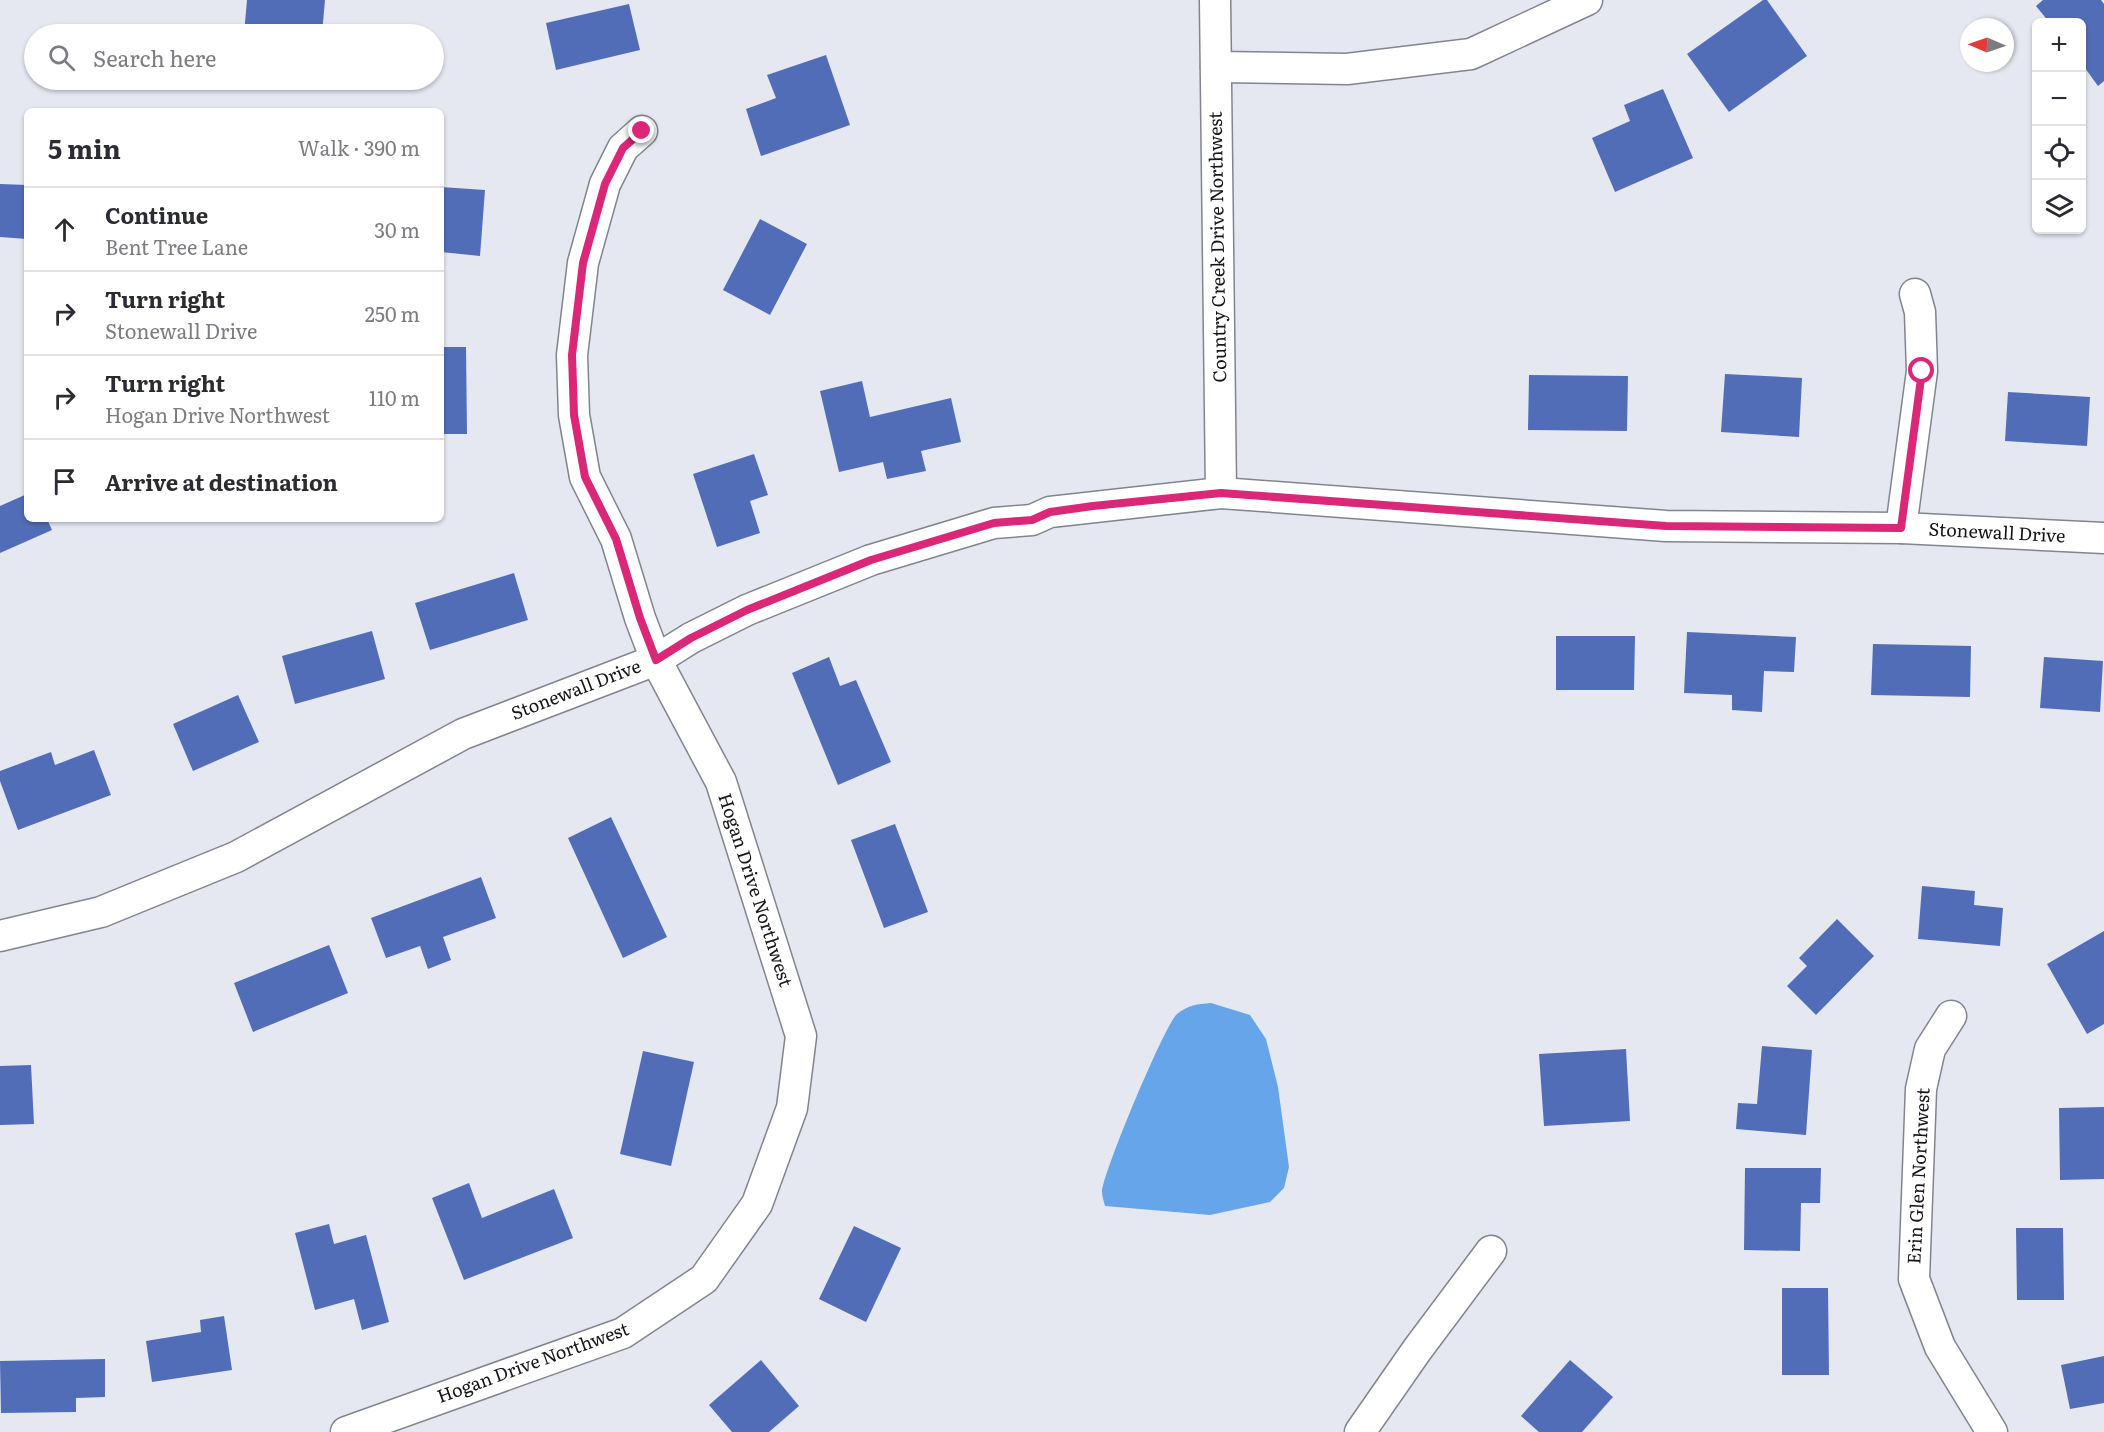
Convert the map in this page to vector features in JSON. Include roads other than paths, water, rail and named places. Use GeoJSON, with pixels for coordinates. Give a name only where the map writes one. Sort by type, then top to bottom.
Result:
{"type":"FeatureCollection","features":[{"type":"Feature","properties":{"kind":"street","name":"Country Creek Drive Northwest"},"geometry":{"type":"LineString","coordinates":[[1215,0],[1221,493]]}},
{"type":"Feature","properties":{"kind":"street"},"geometry":{"type":"LineString","coordinates":[[1216,67],[1347,69],[1471,54],[1587,0]]}},
{"type":"Feature","properties":{"kind":"street","name":"Hogan Drive Northwest"},"geometry":{"type":"LineString","coordinates":[[346,1432],[623,1333],[704,1279],[757,1204],[792,1108],[801,1036],[720,782],[656,660],[640,618],[616,539],[585,477],[574,415],[572,355],[583,263],[605,184],[623,148],[642,131]]}},
{"type":"Feature","properties":{"kind":"street"},"geometry":{"type":"LineString","coordinates":[[1901,528],[1922,371],[1920,312],[1915,294]]}},
{"type":"Feature","properties":{"kind":"street","name":"Stonewall Drive"},"geometry":{"type":"LineString","coordinates":[[0,936],[101,912],[236,857],[463,734],[656,660],[691,638],[747,610],[871,560],[994,523],[1032,520],[1050,512],[1221,493],[1666,526],[1901,528],[2104,538]]}},
{"type":"Feature","properties":{"kind":"street","name":"Erin Glen Northwest"},"geometry":{"type":"LineString","coordinates":[[1951,1016],[1930,1049],[1921,1089],[1914,1279],[1940,1347],[1992,1432]]}},
{"type":"Feature","properties":{"kind":"street"},"geometry":{"type":"LineString","coordinates":[[1360,1432],[1417,1350],[1491,1251]]}},
{"type":"Feature","properties":{"kind":"water"},"geometry":{"type":"Polygon","coordinates":[[[1211,1003],[1250,1015],[1266,1039],[1278,1087],[1289,1167],[1284,1188],[1270,1202],[1210,1215],[1105,1206],[1102,1192],[1112,1158],[1148,1070],[1170,1024],[1177,1014],[1185,1009],[1211,1003]]]}}]}
